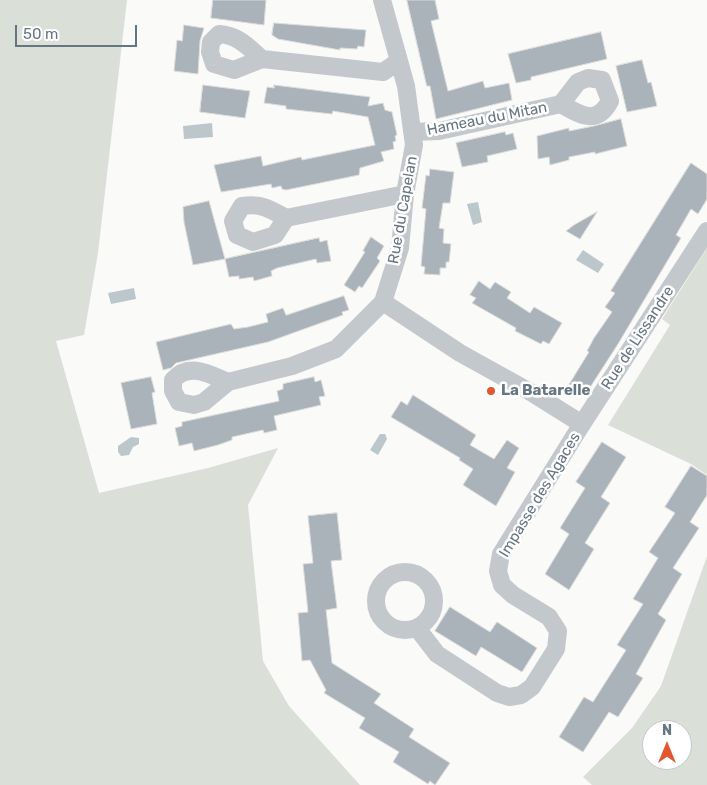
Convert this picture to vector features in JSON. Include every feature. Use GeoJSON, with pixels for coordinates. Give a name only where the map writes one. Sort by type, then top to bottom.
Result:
{"type":"FeatureCollection","features":[{"type":"Feature","properties":{"kind":"street","name":"Rue du Capelan"},"geometry":{"type":"LineString","coordinates":[[228,382],[292,366],[336,349],[383,302],[400,248],[405,194],[414,145],[406,86],[382,0]]}},
{"type":"Feature","properties":{"kind":"street"},"geometry":{"type":"LineString","coordinates":[[262,59],[383,72],[399,61]]}},
{"type":"Feature","properties":{"kind":"street","name":"Hameau du Mitan"},"geometry":{"type":"LineString","coordinates":[[412,132],[439,131],[561,104]]}},
{"type":"Feature","properties":{"kind":"street"},"geometry":{"type":"LineString","coordinates":[[286,218],[405,194]]}},
{"type":"Feature","properties":{"kind":"street","name":"Rue de Lissandre"},"geometry":{"type":"LineString","coordinates":[[582,424],[707,231]]}},
{"type":"Feature","properties":{"kind":"street"},"geometry":{"type":"LineString","coordinates":[[383,302],[460,353],[534,394],[582,424]]}},
{"type":"Feature","properties":{"kind":"street","name":"Impasse des Agaces"},"geometry":{"type":"LineString","coordinates":[[417,628],[437,654],[497,693],[509,697],[521,695],[532,687],[556,649],[558,631],[549,617],[513,595],[502,585],[498,572],[501,554],[582,424]]}},
{"type":"Feature","properties":{"kind":"shaded area"},"geometry":{"type":"Polygon","coordinates":[[[0,0],[127,0],[98,253],[84,335],[56,341],[99,493],[208,468],[278,448],[248,505],[263,661],[289,706],[360,785],[0,785],[0,0]]]}},
{"type":"Feature","properties":{"kind":"shaded area"},"geometry":{"type":"Polygon","coordinates":[[[212,123],[213,137],[184,139],[183,126],[212,123]]]}},
{"type":"Feature","properties":{"kind":"shaded area"},"geometry":{"type":"Polygon","coordinates":[[[478,202],[482,222],[473,225],[467,204],[478,202]]]}},
{"type":"Feature","properties":{"kind":"shaded area"},"geometry":{"type":"Polygon","coordinates":[[[707,248],[707,475],[691,464],[608,425],[670,325],[662,319],[707,248]]]}},
{"type":"Feature","properties":{"kind":"shaded area"},"geometry":{"type":"Polygon","coordinates":[[[583,250],[604,264],[598,273],[576,260],[583,250]]]}},
{"type":"Feature","properties":{"kind":"shaded area"},"geometry":{"type":"Polygon","coordinates":[[[134,288],[136,299],[111,304],[108,293],[134,288]]]}},
{"type":"Feature","properties":{"kind":"shaded area"},"geometry":{"type":"Polygon","coordinates":[[[380,434],[385,434],[387,439],[378,455],[370,450],[380,434]]]}},
{"type":"Feature","properties":{"kind":"shaded area"},"geometry":{"type":"Polygon","coordinates":[[[131,437],[139,438],[139,444],[133,447],[129,455],[121,456],[118,452],[118,446],[131,437]]]}},
{"type":"Feature","properties":{"kind":"shaded area"},"geometry":{"type":"Polygon","coordinates":[[[707,556],[707,785],[592,785],[583,777],[632,728],[661,686],[707,556]]]}},
{"type":"Feature","properties":{"kind":"building"},"geometry":{"type":"Polygon","coordinates":[[[213,0],[266,0],[264,25],[211,18],[213,0]]]}},
{"type":"Feature","properties":{"kind":"building"},"geometry":{"type":"Polygon","coordinates":[[[407,0],[435,0],[439,19],[431,21],[448,91],[483,81],[485,88],[509,83],[512,100],[436,119],[430,86],[427,86],[407,0]]]}},
{"type":"Feature","properties":{"kind":"building"},"geometry":{"type":"Polygon","coordinates":[[[274,23],[366,30],[364,47],[358,46],[357,49],[340,48],[340,50],[278,39],[272,35],[274,23]]]}},
{"type":"Feature","properties":{"kind":"building"},"geometry":{"type":"Polygon","coordinates":[[[184,25],[204,28],[200,41],[198,74],[174,71],[177,40],[182,41],[184,25]]]}},
{"type":"Feature","properties":{"kind":"building"},"geometry":{"type":"Polygon","coordinates":[[[601,32],[607,59],[531,77],[531,80],[516,83],[508,54],[601,32]]]}},
{"type":"Feature","properties":{"kind":"building"},"geometry":{"type":"Polygon","coordinates":[[[642,60],[648,83],[651,82],[657,106],[627,112],[616,66],[642,60]]]}},
{"type":"Feature","properties":{"kind":"building"},"geometry":{"type":"Polygon","coordinates":[[[203,85],[250,91],[245,118],[200,112],[203,85]]]}},
{"type":"Feature","properties":{"kind":"building"},"geometry":{"type":"Polygon","coordinates":[[[274,85],[370,97],[368,106],[383,103],[385,110],[392,112],[397,135],[395,136],[396,141],[393,142],[394,149],[381,152],[384,161],[360,168],[359,175],[286,190],[282,189],[281,186],[272,188],[271,184],[221,192],[214,165],[261,156],[263,166],[301,157],[302,160],[375,145],[368,117],[333,111],[332,114],[286,109],[286,106],[264,103],[267,87],[274,88],[274,85]]]}},
{"type":"Feature","properties":{"kind":"building"},"geometry":{"type":"Polygon","coordinates":[[[621,119],[627,146],[595,154],[595,152],[569,157],[569,160],[550,165],[549,157],[538,159],[537,136],[569,128],[569,131],[594,126],[621,119]]]}},
{"type":"Feature","properties":{"kind":"building"},"geometry":{"type":"Polygon","coordinates":[[[505,132],[506,135],[513,133],[517,149],[487,156],[488,162],[462,167],[456,143],[505,132]]]}},
{"type":"Feature","properties":{"kind":"building"},"geometry":{"type":"Polygon","coordinates":[[[691,163],[707,174],[707,199],[698,214],[691,209],[676,235],[681,238],[618,344],[589,389],[584,387],[580,393],[568,386],[589,352],[587,351],[594,338],[612,312],[605,307],[615,293],[611,291],[691,163]]]}},
{"type":"Feature","properties":{"kind":"building"},"geometry":{"type":"Polygon","coordinates":[[[430,169],[454,172],[450,203],[443,203],[439,228],[444,229],[443,243],[451,244],[449,262],[446,262],[446,268],[440,268],[440,275],[424,274],[425,267],[421,266],[426,209],[422,208],[426,175],[429,176],[430,169]]]}},
{"type":"Feature","properties":{"kind":"building"},"geometry":{"type":"Polygon","coordinates":[[[209,201],[225,259],[193,265],[184,222],[183,207],[209,201]]]}},
{"type":"Feature","properties":{"kind":"building"},"geometry":{"type":"Polygon","coordinates":[[[597,212],[580,239],[566,231],[574,225],[597,212]]]}},
{"type":"Feature","properties":{"kind":"building"},"geometry":{"type":"Polygon","coordinates":[[[371,237],[384,246],[377,258],[380,261],[362,288],[359,286],[355,292],[344,285],[365,252],[363,251],[371,237]]]}},
{"type":"Feature","properties":{"kind":"building"},"geometry":{"type":"Polygon","coordinates":[[[319,238],[320,242],[327,240],[331,261],[317,263],[316,259],[277,268],[271,271],[272,276],[254,281],[253,277],[239,279],[239,276],[229,277],[225,259],[319,238]]]}},
{"type":"Feature","properties":{"kind":"building"},"geometry":{"type":"Polygon","coordinates":[[[479,281],[490,289],[495,282],[511,292],[507,298],[530,313],[534,307],[562,323],[549,344],[543,341],[541,344],[515,331],[516,328],[472,303],[476,298],[470,295],[479,281]]]}},
{"type":"Feature","properties":{"kind":"building"},"geometry":{"type":"Polygon","coordinates":[[[344,296],[349,310],[342,312],[343,315],[268,342],[176,363],[171,368],[163,370],[156,342],[231,324],[234,329],[248,327],[268,322],[266,314],[283,308],[286,315],[344,296]]]}},
{"type":"Feature","properties":{"kind":"building"},"geometry":{"type":"Polygon","coordinates":[[[151,377],[155,392],[152,393],[157,424],[131,429],[121,383],[151,377]]]}},
{"type":"Feature","properties":{"kind":"building"},"geometry":{"type":"Polygon","coordinates":[[[314,377],[315,382],[321,380],[325,396],[319,397],[321,405],[274,416],[277,430],[264,433],[263,430],[232,437],[232,440],[194,451],[192,443],[179,446],[175,428],[182,426],[182,422],[279,401],[277,391],[283,389],[283,384],[314,377]]]}},
{"type":"Feature","properties":{"kind":"building"},"geometry":{"type":"Polygon","coordinates":[[[413,395],[476,435],[470,445],[494,459],[507,440],[519,448],[507,468],[515,472],[496,506],[463,485],[473,469],[459,460],[460,458],[391,417],[401,401],[407,405],[413,395]]]}},
{"type":"Feature","properties":{"kind":"building"},"geometry":{"type":"Polygon","coordinates":[[[602,442],[626,457],[601,497],[610,503],[585,543],[594,549],[569,590],[545,574],[569,534],[560,528],[585,488],[576,482],[602,442]]]}},
{"type":"Feature","properties":{"kind":"building"},"geometry":{"type":"Polygon","coordinates":[[[691,466],[707,476],[707,495],[690,522],[699,528],[673,568],[682,574],[658,614],[666,620],[636,674],[643,678],[618,717],[609,712],[583,752],[559,737],[584,697],[593,702],[626,650],[617,645],[643,604],[633,599],[658,558],[649,552],[675,513],[665,507],[691,466]]]}},
{"type":"Feature","properties":{"kind":"building"},"geometry":{"type":"Polygon","coordinates":[[[337,513],[342,560],[331,561],[337,608],[326,610],[332,663],[381,694],[374,703],[414,729],[409,737],[450,763],[435,785],[430,781],[428,784],[393,762],[399,752],[359,728],[365,718],[324,693],[326,690],[310,660],[302,661],[298,613],[308,612],[303,564],[313,563],[308,516],[337,513]]]}},
{"type":"Feature","properties":{"kind":"building"},"geometry":{"type":"Polygon","coordinates":[[[450,607],[490,632],[497,622],[537,648],[522,672],[481,647],[476,656],[435,631],[450,607]]]}},
{"type":"Feature","properties":{"kind":"place","name":"La Batarelle"},"geometry":{"type":"Point","coordinates":[491,391]}}]}
